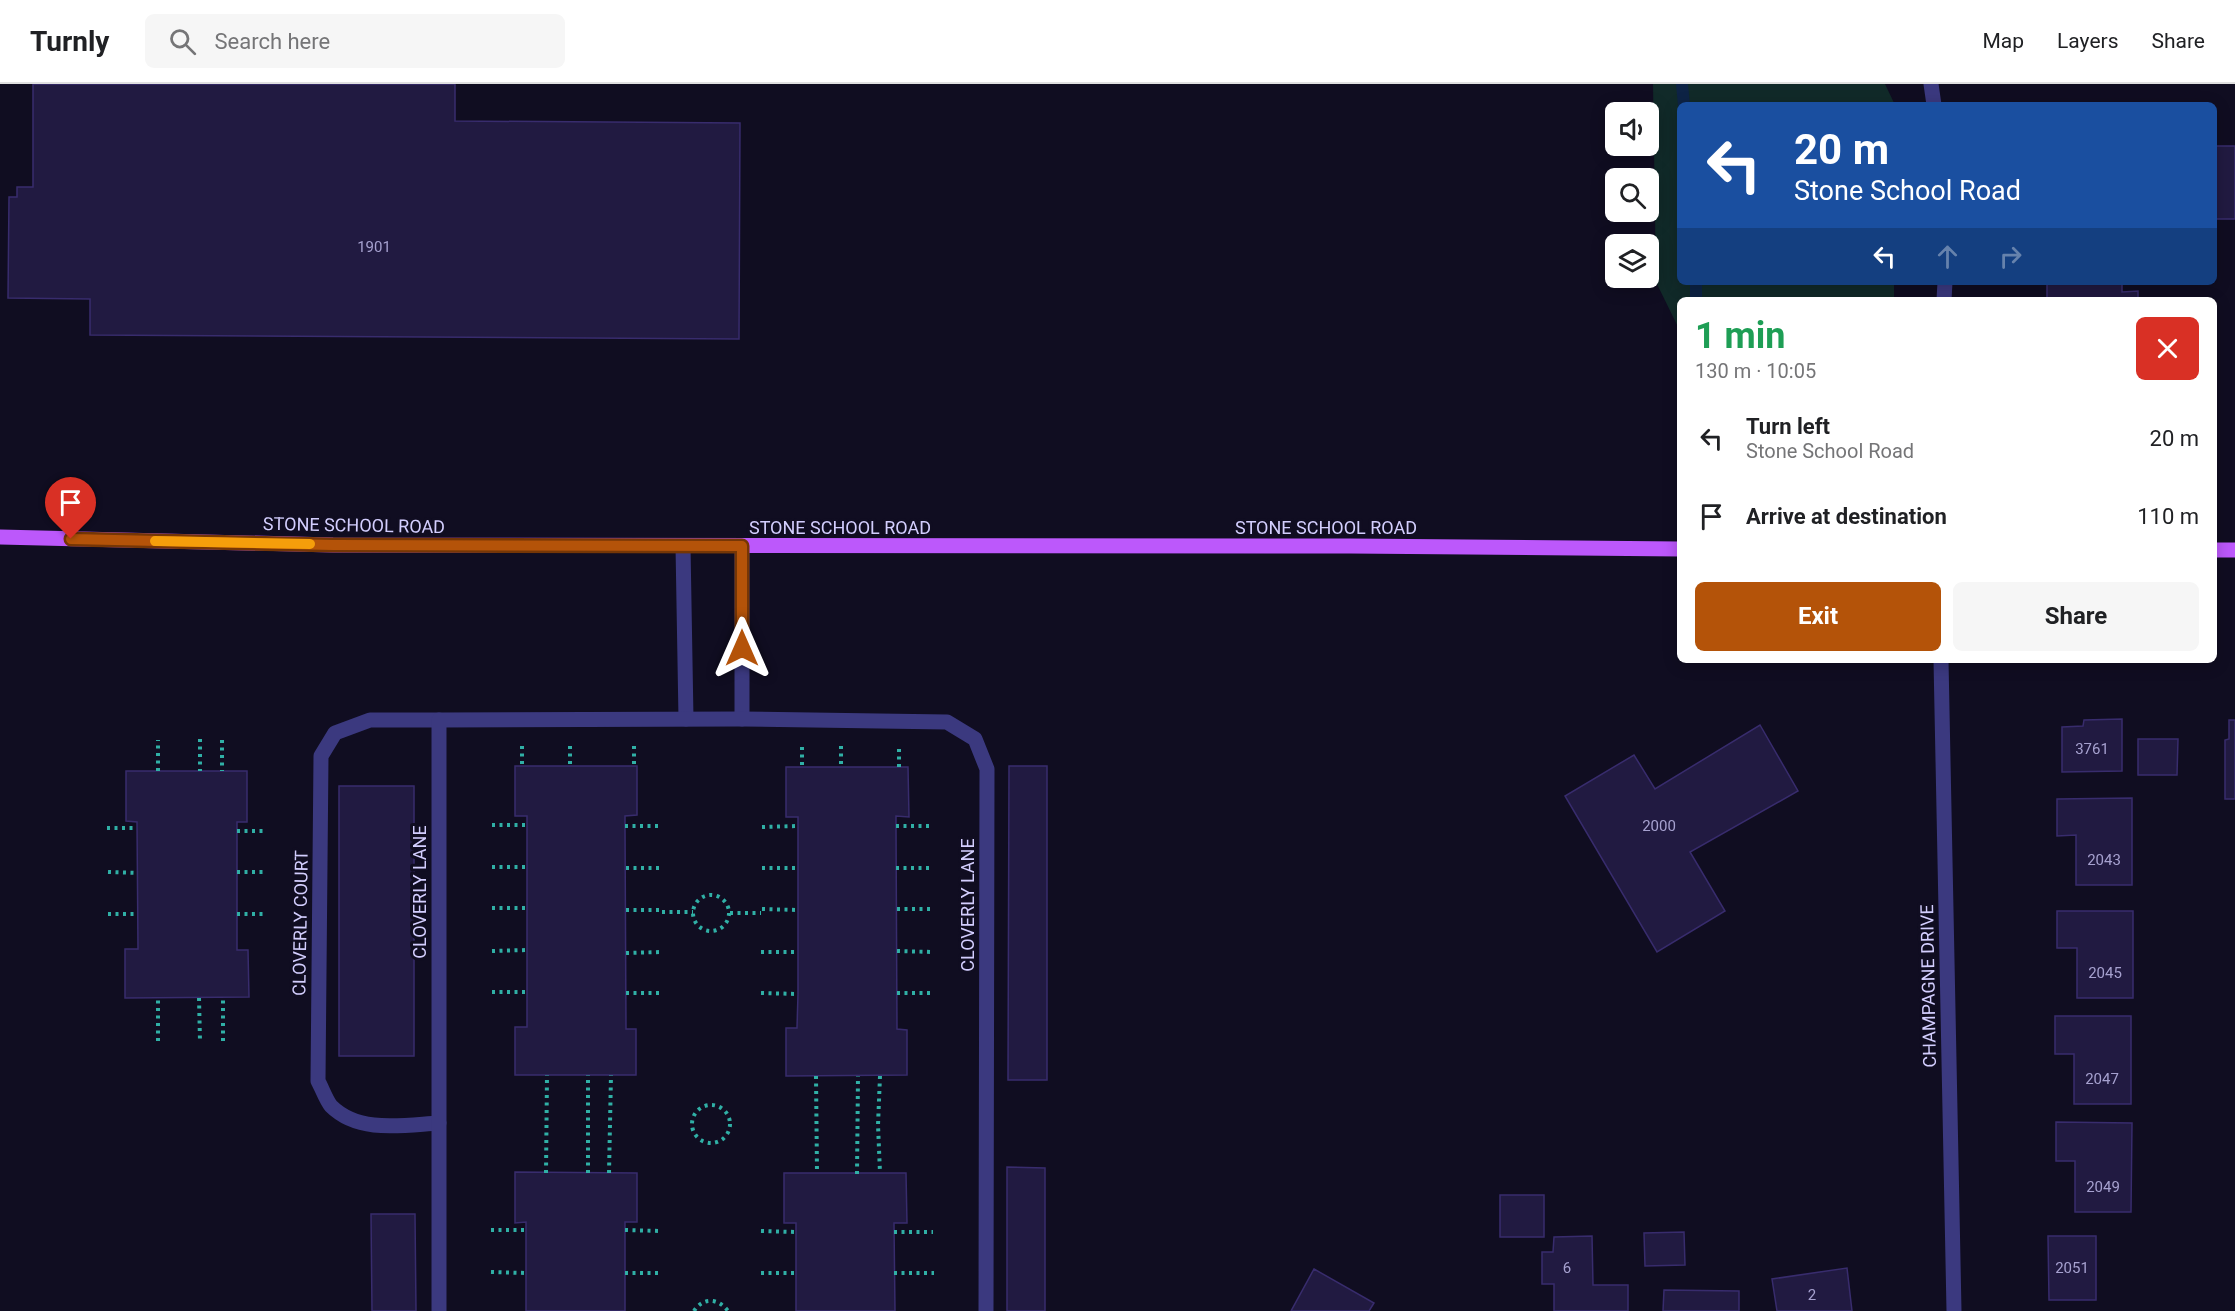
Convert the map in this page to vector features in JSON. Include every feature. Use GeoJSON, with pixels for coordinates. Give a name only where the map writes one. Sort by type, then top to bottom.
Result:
{"type":"FeatureCollection","features":[{"type":"Feature","properties":{"kind":"main road","name":"STONE SCHOOL ROAD"},"geometry":{"type":"LineString","coordinates":[[0,537],[333,545],[1350,546],[1677,549]]}},
{"type":"Feature","properties":{"kind":"main road"},"geometry":{"type":"LineString","coordinates":[[2217,550],[2235,550]]}},
{"type":"Feature","properties":{"kind":"street"},"geometry":{"type":"LineString","coordinates":[[1931,84],[1934,102]]}},
{"type":"Feature","properties":{"kind":"street"},"geometry":{"type":"LineString","coordinates":[[683,546],[686,718]]}},
{"type":"Feature","properties":{"kind":"street"},"geometry":{"type":"LineString","coordinates":[[742,546],[742,718]]}},
{"type":"Feature","properties":{"kind":"street","name":"CHAMPAGNE DRIVE"},"geometry":{"type":"LineString","coordinates":[[1941,663],[1954,1311]]}},
{"type":"Feature","properties":{"kind":"street","name":"CLOVERLY LANE"},"geometry":{"type":"LineString","coordinates":[[439,1311],[439,720],[742,718],[946,722],[975,739],[987,769],[986,1311]]}},
{"type":"Feature","properties":{"kind":"street","name":"CLOVERLY COURT"},"geometry":{"type":"LineString","coordinates":[[439,720],[370,720],[336,733],[321,756],[318,1081],[331,1105],[355,1121],[382,1127],[439,1123]]}},
{"type":"Feature","properties":{"kind":"path"},"geometry":{"type":"LineString","coordinates":[[200,739],[200,771]]}},
{"type":"Feature","properties":{"kind":"path"},"geometry":{"type":"LineString","coordinates":[[158,740],[158,771]]}},
{"type":"Feature","properties":{"kind":"path"},"geometry":{"type":"LineString","coordinates":[[222,740],[222,771]]}},
{"type":"Feature","properties":{"kind":"path"},"geometry":{"type":"LineString","coordinates":[[522,742],[522,766]]}},
{"type":"Feature","properties":{"kind":"path"},"geometry":{"type":"LineString","coordinates":[[570,743],[570,766]]}},
{"type":"Feature","properties":{"kind":"path"},"geometry":{"type":"LineString","coordinates":[[634,743],[634,766]]}},
{"type":"Feature","properties":{"kind":"path"},"geometry":{"type":"LineString","coordinates":[[841,743],[841,767]]}},
{"type":"Feature","properties":{"kind":"path"},"geometry":{"type":"LineString","coordinates":[[802,744],[802,767]]}},
{"type":"Feature","properties":{"kind":"path"},"geometry":{"type":"LineString","coordinates":[[899,744],[899,767]]}},
{"type":"Feature","properties":{"kind":"path"},"geometry":{"type":"LineString","coordinates":[[492,825],[527,825]]}},
{"type":"Feature","properties":{"kind":"path"},"geometry":{"type":"LineString","coordinates":[[625,826],[662,826]]}},
{"type":"Feature","properties":{"kind":"path"},"geometry":{"type":"LineString","coordinates":[[762,827],[798,826]]}},
{"type":"Feature","properties":{"kind":"path"},"geometry":{"type":"LineString","coordinates":[[896,826],[932,826]]}},
{"type":"Feature","properties":{"kind":"path"},"geometry":{"type":"LineString","coordinates":[[108,828],[137,828]]}},
{"type":"Feature","properties":{"kind":"path"},"geometry":{"type":"LineString","coordinates":[[237,831],[266,831]]}},
{"type":"Feature","properties":{"kind":"path"},"geometry":{"type":"LineString","coordinates":[[492,867],[527,867]]}},
{"type":"Feature","properties":{"kind":"path"},"geometry":{"type":"LineString","coordinates":[[626,868],[662,868]]}},
{"type":"Feature","properties":{"kind":"path"},"geometry":{"type":"LineString","coordinates":[[762,868],[798,868]]}},
{"type":"Feature","properties":{"kind":"path"},"geometry":{"type":"LineString","coordinates":[[896,868],[933,868]]}},
{"type":"Feature","properties":{"kind":"path"},"geometry":{"type":"LineString","coordinates":[[108,872],[138,873]]}},
{"type":"Feature","properties":{"kind":"path"},"geometry":{"type":"LineString","coordinates":[[237,872],[266,872]]}},
{"type":"Feature","properties":{"kind":"path"},"geometry":{"type":"LineString","coordinates":[[715,895],[726,901],[730,913],[729,919],[722,928],[711,932],[696,924],[693,912],[697,901],[703,896],[715,895]]}},
{"type":"Feature","properties":{"kind":"path"},"geometry":{"type":"LineString","coordinates":[[492,908],[527,908]]}},
{"type":"Feature","properties":{"kind":"path"},"geometry":{"type":"LineString","coordinates":[[897,909],[933,909]]}},
{"type":"Feature","properties":{"kind":"path"},"geometry":{"type":"LineString","coordinates":[[626,910],[693,912]]}},
{"type":"Feature","properties":{"kind":"path"},"geometry":{"type":"LineString","coordinates":[[730,913],[798,910]]}},
{"type":"Feature","properties":{"kind":"path"},"geometry":{"type":"LineString","coordinates":[[108,914],[137,914]]}},
{"type":"Feature","properties":{"kind":"path"},"geometry":{"type":"LineString","coordinates":[[237,914],[265,914]]}},
{"type":"Feature","properties":{"kind":"path"},"geometry":{"type":"LineString","coordinates":[[492,951],[526,950]]}},
{"type":"Feature","properties":{"kind":"path"},"geometry":{"type":"LineString","coordinates":[[897,951],[933,952]]}},
{"type":"Feature","properties":{"kind":"path"},"geometry":{"type":"LineString","coordinates":[[626,952],[662,952]]}},
{"type":"Feature","properties":{"kind":"path"},"geometry":{"type":"LineString","coordinates":[[761,952],[798,952]]}},
{"type":"Feature","properties":{"kind":"path"},"geometry":{"type":"LineString","coordinates":[[492,992],[526,992]]}},
{"type":"Feature","properties":{"kind":"path"},"geometry":{"type":"LineString","coordinates":[[626,993],[662,993]]}},
{"type":"Feature","properties":{"kind":"path"},"geometry":{"type":"LineString","coordinates":[[761,993],[798,994]]}},
{"type":"Feature","properties":{"kind":"path"},"geometry":{"type":"LineString","coordinates":[[897,993],[933,993]]}},
{"type":"Feature","properties":{"kind":"path"},"geometry":{"type":"LineString","coordinates":[[222,1041],[223,997]]}},
{"type":"Feature","properties":{"kind":"path"},"geometry":{"type":"LineString","coordinates":[[158,998],[158,1041]]}},
{"type":"Feature","properties":{"kind":"path"},"geometry":{"type":"LineString","coordinates":[[199,998],[200,1041]]}},
{"type":"Feature","properties":{"kind":"path"},"geometry":{"type":"LineString","coordinates":[[546,1173],[547,1075]]}},
{"type":"Feature","properties":{"kind":"path"},"geometry":{"type":"LineString","coordinates":[[588,1075],[588,1173]]}},
{"type":"Feature","properties":{"kind":"path"},"geometry":{"type":"LineString","coordinates":[[609,1173],[611,1075]]}},
{"type":"Feature","properties":{"kind":"path"},"geometry":{"type":"LineString","coordinates":[[816,1076],[817,1173]]}},
{"type":"Feature","properties":{"kind":"path"},"geometry":{"type":"LineString","coordinates":[[857,1174],[858,1076]]}},
{"type":"Feature","properties":{"kind":"path"},"geometry":{"type":"LineString","coordinates":[[880,1076],[878,1125],[880,1173]]}},
{"type":"Feature","properties":{"kind":"path"},"geometry":{"type":"LineString","coordinates":[[711,1105],[726,1113],[730,1125],[720,1140],[708,1143],[702,1141],[693,1131],[693,1119],[700,1109],[711,1105]]}},
{"type":"Feature","properties":{"kind":"path"},"geometry":{"type":"LineString","coordinates":[[491,1230],[526,1230]]}},
{"type":"Feature","properties":{"kind":"path"},"geometry":{"type":"LineString","coordinates":[[625,1230],[661,1231]]}},
{"type":"Feature","properties":{"kind":"path"},"geometry":{"type":"LineString","coordinates":[[761,1231],[796,1232]]}},
{"type":"Feature","properties":{"kind":"path"},"geometry":{"type":"LineString","coordinates":[[894,1232],[933,1232]]}},
{"type":"Feature","properties":{"kind":"path"},"geometry":{"type":"LineString","coordinates":[[491,1272],[526,1273]]}},
{"type":"Feature","properties":{"kind":"path"},"geometry":{"type":"LineString","coordinates":[[625,1273],[661,1273]]}},
{"type":"Feature","properties":{"kind":"path"},"geometry":{"type":"LineString","coordinates":[[761,1273],[796,1273]]}},
{"type":"Feature","properties":{"kind":"path"},"geometry":{"type":"LineString","coordinates":[[894,1273],[934,1273]]}},
{"type":"Feature","properties":{"kind":"path"},"geometry":{"type":"LineString","coordinates":[[694,1311],[699,1304],[711,1300],[722,1304],[728,1311]]}},
{"type":"Feature","properties":{"kind":"green space"},"geometry":{"type":"Polygon","coordinates":[[[1653,84],[1885,84],[1894,102],[1677,102],[1677,285],[1894,285],[1894,297],[1677,297],[1677,325],[1659,288],[1659,234],[1655,234],[1655,222],[1659,222],[1659,168],[1654,168],[1654,156],[1659,156],[1659,102],[1653,102],[1653,84]]]}},
{"type":"Feature","properties":{"kind":"building"},"geometry":{"type":"Polygon","coordinates":[[[33,84],[455,84],[455,121],[740,123],[739,339],[90,335],[90,299],[8,298],[9,197],[17,197],[17,187],[33,187],[33,84]]]}},
{"type":"Feature","properties":{"kind":"building"},"geometry":{"type":"Polygon","coordinates":[[[2217,146],[2235,146],[2235,219],[2217,219],[2217,146]]]}},
{"type":"Feature","properties":{"kind":"building"},"geometry":{"type":"Polygon","coordinates":[[[2047,285],[2122,285],[2122,292],[2138,291],[2138,297],[2047,297],[2047,285]]]}},
{"type":"Feature","properties":{"kind":"building"},"geometry":{"type":"Polygon","coordinates":[[[2122,719],[2122,771],[2062,772],[2062,727],[2083,726],[2084,720],[2122,719]]]}},
{"type":"Feature","properties":{"kind":"building"},"geometry":{"type":"Polygon","coordinates":[[[2229,720],[2235,720],[2235,799],[2225,799],[2225,740],[2229,739],[2229,720]]]}},
{"type":"Feature","properties":{"kind":"building"},"geometry":{"type":"Polygon","coordinates":[[[1760,725],[1798,791],[1690,852],[1725,911],[1657,952],[1565,796],[1634,755],[1655,789],[1760,725]]]}},
{"type":"Feature","properties":{"kind":"building"},"geometry":{"type":"Polygon","coordinates":[[[2138,739],[2178,739],[2177,775],[2138,775],[2138,739]]]}},
{"type":"Feature","properties":{"kind":"building"},"geometry":{"type":"Polygon","coordinates":[[[515,766],[637,766],[637,815],[625,816],[626,1029],[636,1029],[636,1075],[515,1075],[515,1027],[527,1027],[527,816],[515,816],[515,766]]]}},
{"type":"Feature","properties":{"kind":"building"},"geometry":{"type":"Polygon","coordinates":[[[1009,766],[1047,766],[1047,1080],[1008,1080],[1009,766]]]}},
{"type":"Feature","properties":{"kind":"building"},"geometry":{"type":"Polygon","coordinates":[[[786,767],[908,767],[909,817],[896,816],[897,1029],[907,1030],[907,1075],[786,1076],[786,1028],[797,1028],[798,817],[786,817],[786,767]]]}},
{"type":"Feature","properties":{"kind":"building"},"geometry":{"type":"Polygon","coordinates":[[[126,771],[247,771],[247,822],[237,822],[237,950],[248,950],[249,997],[125,998],[125,949],[138,949],[137,822],[126,821],[126,771]]]}},
{"type":"Feature","properties":{"kind":"building"},"geometry":{"type":"Polygon","coordinates":[[[339,786],[414,786],[414,1056],[339,1056],[339,786]]]}},
{"type":"Feature","properties":{"kind":"building"},"geometry":{"type":"Polygon","coordinates":[[[2132,798],[2132,885],[2076,885],[2076,835],[2057,836],[2057,799],[2132,798]]]}},
{"type":"Feature","properties":{"kind":"building"},"geometry":{"type":"Polygon","coordinates":[[[2057,911],[2133,911],[2133,998],[2077,998],[2077,948],[2057,948],[2057,911]]]}},
{"type":"Feature","properties":{"kind":"building"},"geometry":{"type":"Polygon","coordinates":[[[2055,1016],[2131,1016],[2131,1104],[2074,1104],[2074,1054],[2055,1054],[2055,1016]]]}},
{"type":"Feature","properties":{"kind":"building"},"geometry":{"type":"Polygon","coordinates":[[[2056,1122],[2132,1123],[2131,1212],[2075,1212],[2075,1161],[2056,1161],[2056,1122]]]}},
{"type":"Feature","properties":{"kind":"building"},"geometry":{"type":"Polygon","coordinates":[[[1007,1167],[1045,1168],[1045,1311],[1007,1311],[1007,1167]]]}},
{"type":"Feature","properties":{"kind":"building"},"geometry":{"type":"Polygon","coordinates":[[[515,1172],[637,1173],[637,1222],[625,1222],[625,1311],[526,1311],[526,1222],[515,1223],[515,1172]]]}},
{"type":"Feature","properties":{"kind":"building"},"geometry":{"type":"Polygon","coordinates":[[[784,1173],[906,1173],[907,1223],[894,1223],[895,1311],[796,1311],[796,1223],[784,1223],[784,1173]]]}},
{"type":"Feature","properties":{"kind":"building"},"geometry":{"type":"Polygon","coordinates":[[[1500,1195],[1544,1195],[1544,1237],[1500,1237],[1500,1195]]]}},
{"type":"Feature","properties":{"kind":"building"},"geometry":{"type":"Polygon","coordinates":[[[371,1214],[415,1214],[416,1311],[372,1311],[371,1214]]]}},
{"type":"Feature","properties":{"kind":"building"},"geometry":{"type":"Polygon","coordinates":[[[1684,1232],[1685,1265],[1645,1266],[1644,1233],[1684,1232]]]}},
{"type":"Feature","properties":{"kind":"building"},"geometry":{"type":"Polygon","coordinates":[[[1592,1236],[1593,1285],[1628,1285],[1628,1311],[1554,1311],[1554,1284],[1542,1284],[1542,1252],[1553,1252],[1554,1237],[1592,1236]]]}},
{"type":"Feature","properties":{"kind":"building"},"geometry":{"type":"Polygon","coordinates":[[[2048,1236],[2096,1236],[2096,1300],[2049,1300],[2048,1236]]]}},
{"type":"Feature","properties":{"kind":"building"},"geometry":{"type":"Polygon","coordinates":[[[1847,1268],[1852,1311],[1777,1311],[1772,1279],[1847,1268]]]}},
{"type":"Feature","properties":{"kind":"building"},"geometry":{"type":"Polygon","coordinates":[[[1314,1269],[1374,1303],[1369,1311],[1291,1311],[1314,1269]]]}},
{"type":"Feature","properties":{"kind":"building"},"geometry":{"type":"Polygon","coordinates":[[[1664,1290],[1739,1291],[1739,1311],[1663,1311],[1664,1290]]]}},
{"type":"Feature","properties":{"kind":"waterway"},"geometry":{"type":"LineString","coordinates":[[1682,84],[1684,102]]}},
{"type":"Feature","properties":{"kind":"waterway"},"geometry":{"type":"LineString","coordinates":[[1696,285],[1696,297]]}},
{"type":"Feature","properties":{"kind":"slow traffic"},"geometry":{"type":"LineString","coordinates":[[155,541],[310,544]]}},
{"type":"Feature","properties":{"kind":"route"},"geometry":{"type":"LineString","coordinates":[[71,539],[333,545],[742,546],[742,648]]}}]}
